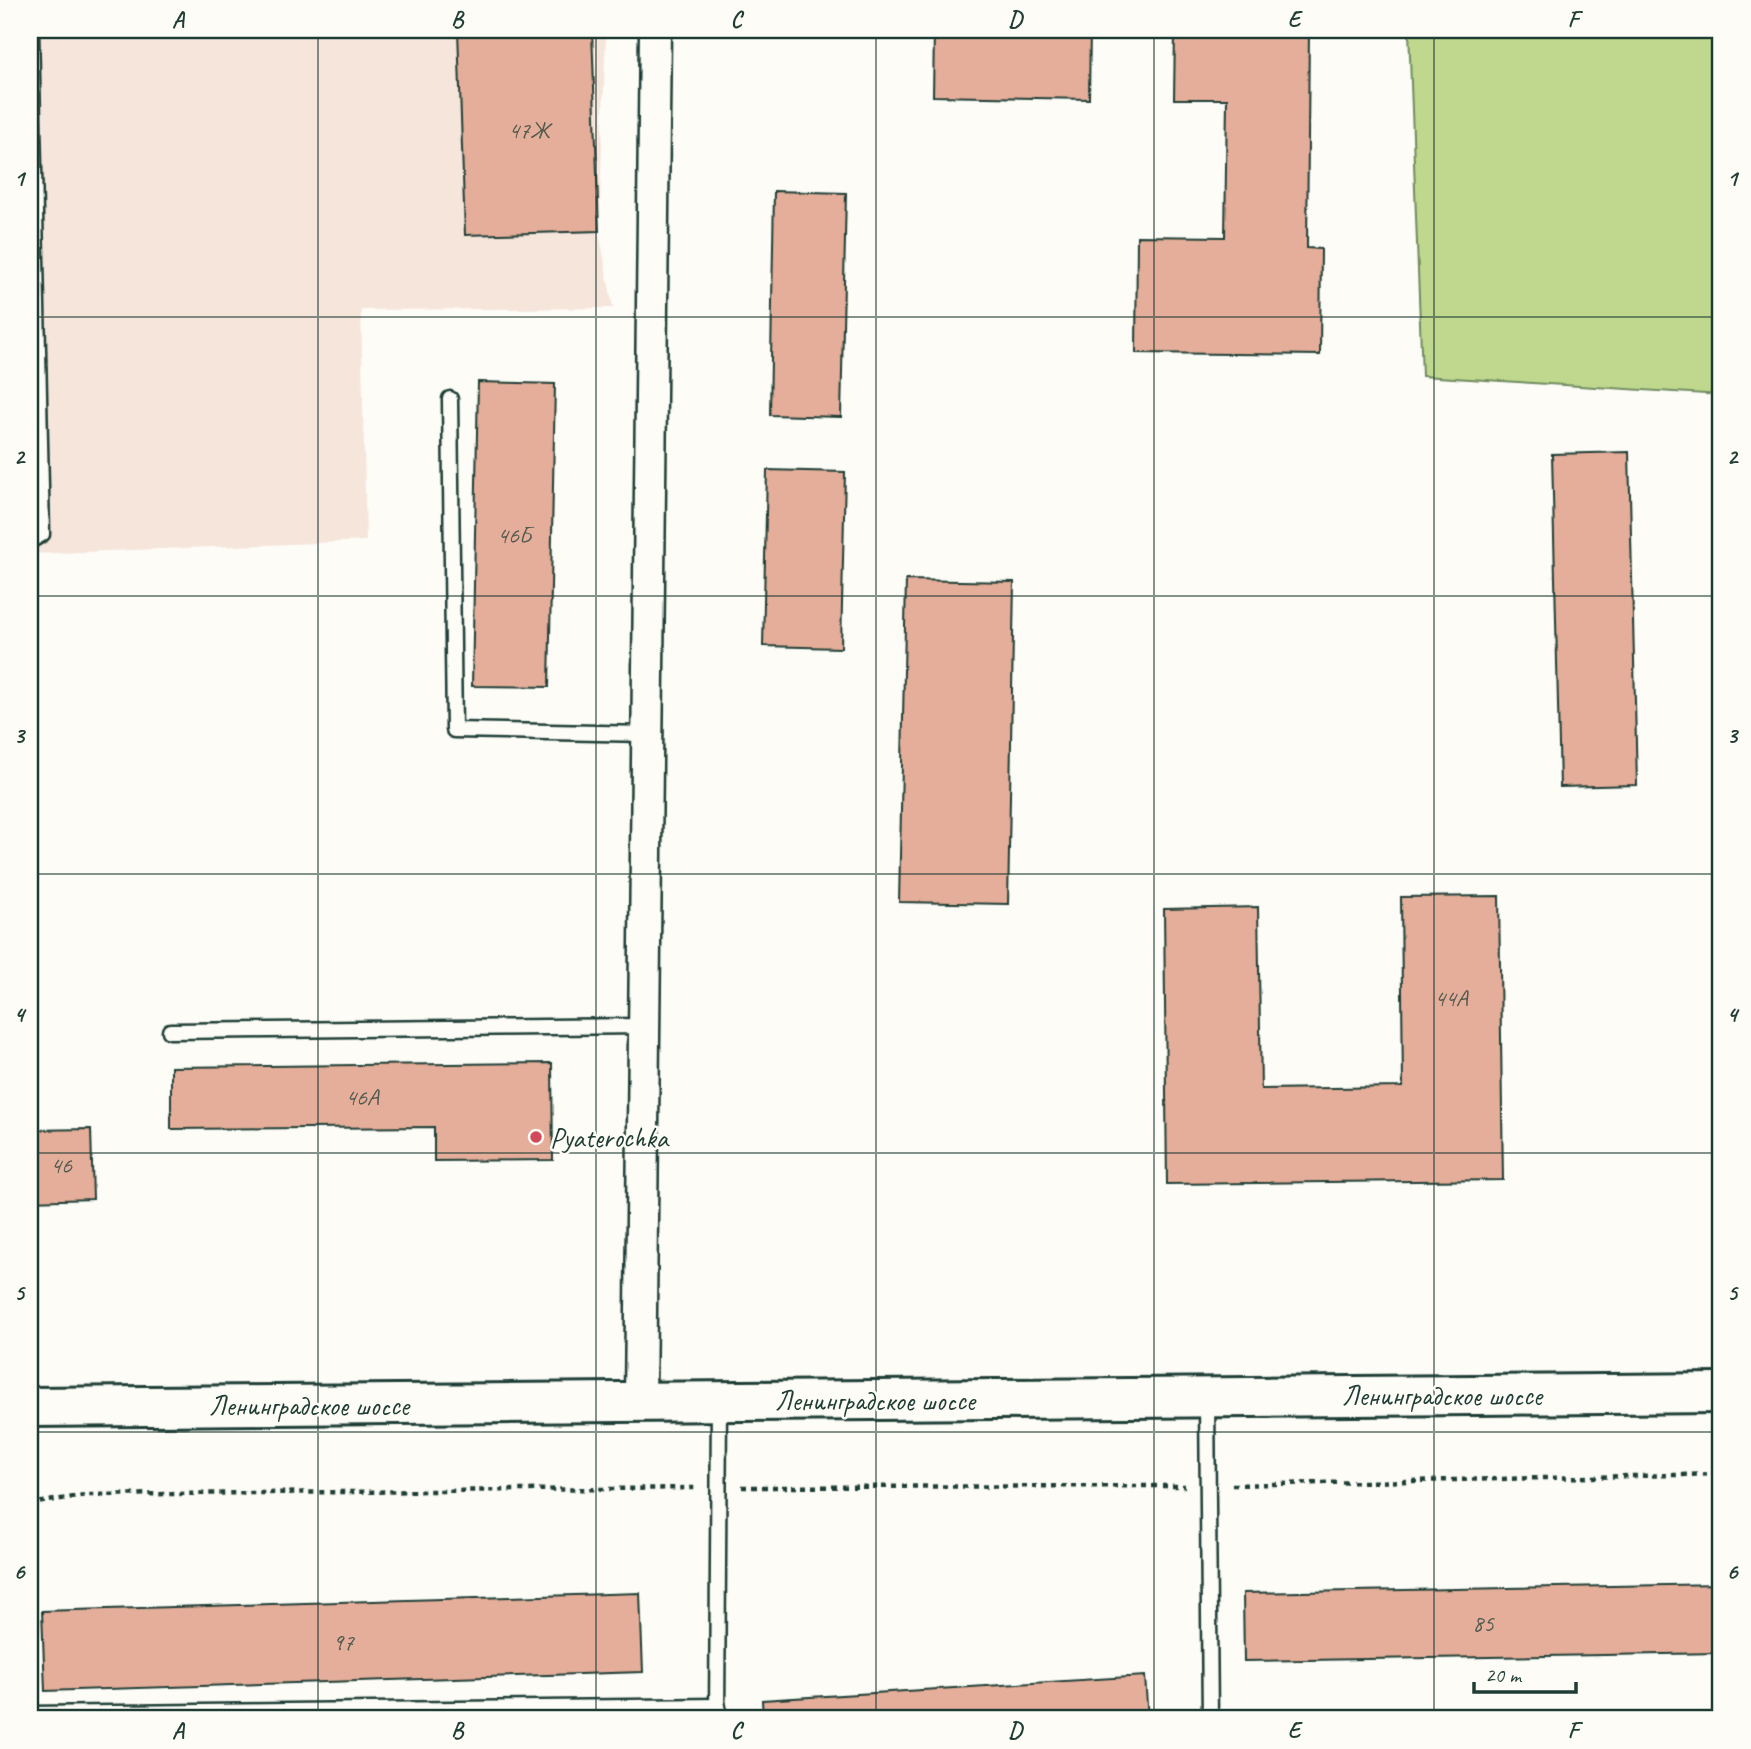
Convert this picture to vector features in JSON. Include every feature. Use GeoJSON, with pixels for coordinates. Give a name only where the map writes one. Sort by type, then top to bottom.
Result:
{"type":"FeatureCollection","features":[{"type":"Feature","properties":{"kind":"main road","name":"Ленинградское шоссе"},"geometry":{"type":"LineString","coordinates":[[30,1407],[1721,1393]]}},
{"type":"Feature","properties":{"kind":"street"},"geometry":{"type":"LineString","coordinates":[[640,1402],[655,30]]}},
{"type":"Feature","properties":{"kind":"lane"},"geometry":{"type":"LineString","coordinates":[[30,30],[42,534],[30,541]]}},
{"type":"Feature","properties":{"kind":"lane"},"geometry":{"type":"LineString","coordinates":[[450,399],[454,730],[647,734]]}},
{"type":"Feature","properties":{"kind":"lane"},"geometry":{"type":"LineString","coordinates":[[170,1031],[644,1026]]}},
{"type":"Feature","properties":{"kind":"lane"},"geometry":{"type":"LineString","coordinates":[[1207,1397],[1210,1719]]}},
{"type":"Feature","properties":{"kind":"lane"},"geometry":{"type":"LineString","coordinates":[[30,1714],[718,1713],[719,1401]]}},
{"type":"Feature","properties":{"kind":"path"},"geometry":{"type":"LineString","coordinates":[[30,1504],[86,1495],[718,1487],[1207,1486],[1721,1474]]}},
{"type":"Feature","properties":{"kind":"shaded area"},"geometry":{"type":"Polygon","coordinates":[[[30,30],[606,30],[599,231],[613,308],[361,310],[366,541],[30,554],[30,30]]]}},
{"type":"Feature","properties":{"kind":"green space"},"geometry":{"type":"Polygon","coordinates":[[[1409,30],[1721,30],[1721,395],[1422,376],[1409,30]]]}},
{"type":"Feature","properties":{"kind":"building"},"geometry":{"type":"Polygon","coordinates":[[[458,30],[592,30],[599,231],[465,235],[458,30]]]}},
{"type":"Feature","properties":{"kind":"building"},"geometry":{"type":"Polygon","coordinates":[[[934,30],[1090,30],[1089,99],[933,96],[934,30]]]}},
{"type":"Feature","properties":{"kind":"building"},"geometry":{"type":"Polygon","coordinates":[[[1175,30],[1309,30],[1307,248],[1321,249],[1320,355],[1136,353],[1137,236],[1225,237],[1227,99],[1174,99],[1175,30]]]}},
{"type":"Feature","properties":{"kind":"building"},"geometry":{"type":"Polygon","coordinates":[[[774,191],[846,193],[841,417],[770,415],[774,191]]]}},
{"type":"Feature","properties":{"kind":"building"},"geometry":{"type":"Polygon","coordinates":[[[478,382],[555,384],[549,687],[472,686],[478,382]]]}},
{"type":"Feature","properties":{"kind":"building"},"geometry":{"type":"Polygon","coordinates":[[[1629,452],[1637,785],[1560,787],[1552,454],[1629,452]]]}},
{"type":"Feature","properties":{"kind":"building"},"geometry":{"type":"Polygon","coordinates":[[[767,470],[845,472],[841,648],[763,646],[767,470]]]}},
{"type":"Feature","properties":{"kind":"building"},"geometry":{"type":"Polygon","coordinates":[[[906,580],[1014,582],[1008,904],[899,902],[906,580]]]}},
{"type":"Feature","properties":{"kind":"building"},"geometry":{"type":"Polygon","coordinates":[[[1499,896],[1503,1180],[1167,1184],[1164,909],[1258,907],[1261,1089],[1403,1087],[1401,897],[1499,896]]]}},
{"type":"Feature","properties":{"kind":"building"},"geometry":{"type":"Polygon","coordinates":[[[552,1063],[553,1160],[434,1161],[434,1127],[171,1129],[171,1067],[552,1063]]]}},
{"type":"Feature","properties":{"kind":"building"},"geometry":{"type":"Polygon","coordinates":[[[91,1129],[93,1199],[30,1201],[30,1130],[91,1129]]]}},
{"type":"Feature","properties":{"kind":"building"},"geometry":{"type":"Polygon","coordinates":[[[1721,1584],[1721,1653],[1244,1661],[1243,1593],[1721,1584]]]}},
{"type":"Feature","properties":{"kind":"building"},"geometry":{"type":"Polygon","coordinates":[[[640,1593],[643,1672],[45,1691],[42,1611],[640,1593]]]}},
{"type":"Feature","properties":{"kind":"building"},"geometry":{"type":"Polygon","coordinates":[[[1145,1676],[1148,1719],[763,1719],[762,1700],[1145,1676]]]}},
{"type":"Feature","properties":{"kind":"place","name":"Pyaterochka"},"geometry":{"type":"Point","coordinates":[536,1137]}}]}
